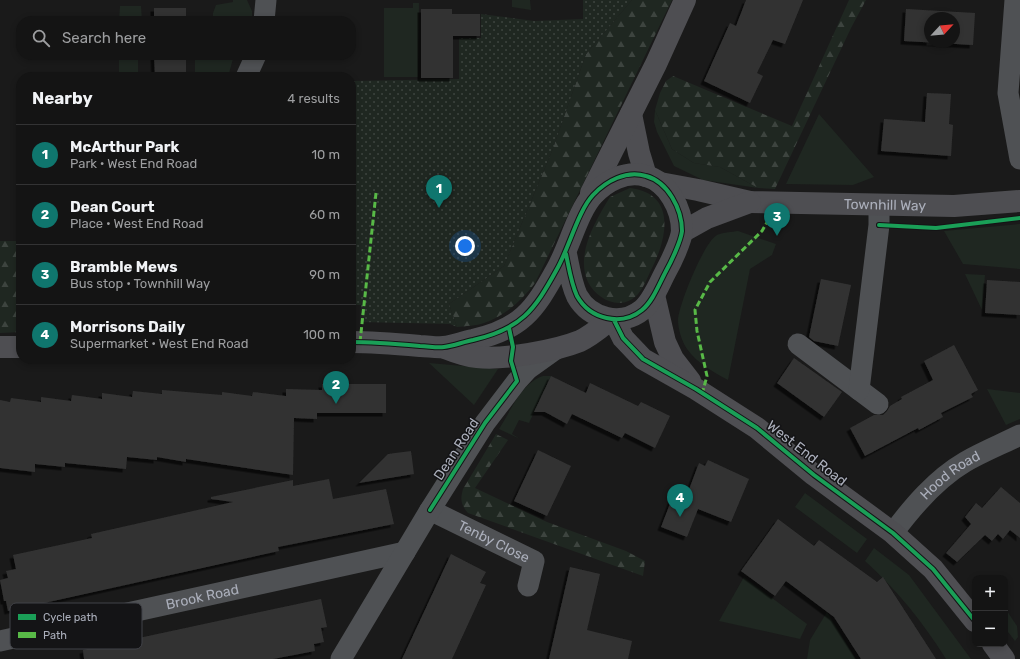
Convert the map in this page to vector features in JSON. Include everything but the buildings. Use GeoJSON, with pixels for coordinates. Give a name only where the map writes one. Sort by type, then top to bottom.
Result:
{"type":"FeatureCollection","features":[{"type":"Feature","properties":{"kind":"street"},"geometry":{"type":"LineString","coordinates":[[264,16],[266,0]]}},
{"type":"Feature","properties":{"kind":"street"},"geometry":{"type":"LineString","coordinates":[[356,342],[443,347],[488,337],[509,328],[524,318],[543,295],[566,254],[587,201],[631,114],[685,0]]}},
{"type":"Feature","properties":{"kind":"street"},"geometry":{"type":"LineString","coordinates":[[1015,0],[1008,93],[1020,159]]}},
{"type":"Feature","properties":{"kind":"street"},"geometry":{"type":"LineString","coordinates":[[248,72],[254,60]]}},
{"type":"Feature","properties":{"kind":"street"},"geometry":{"type":"LineString","coordinates":[[566,254],[573,285],[582,303],[589,310],[612,320],[624,319],[643,310],[654,295],[670,264],[682,232],[675,203],[653,180],[639,153],[631,114]]}},
{"type":"Feature","properties":{"kind":"street"},"geometry":{"type":"LineString","coordinates":[[587,201],[607,182],[622,176],[653,180]]}},
{"type":"Feature","properties":{"kind":"street","name":"Townhill Way"},"geometry":{"type":"LineString","coordinates":[[653,180],[750,202],[954,206],[1020,201]]}},
{"type":"Feature","properties":{"kind":"street","name":"Townhill Way"},"geometry":{"type":"LineString","coordinates":[[682,232],[707,218],[750,202]]}},
{"type":"Feature","properties":{"kind":"street"},"geometry":{"type":"LineString","coordinates":[[859,390],[879,225],[879,205]]}},
{"type":"Feature","properties":{"kind":"street","name":"West End Road"},"geometry":{"type":"LineString","coordinates":[[654,295],[664,342],[673,359],[696,388]]}},
{"type":"Feature","properties":{"kind":"street"},"geometry":{"type":"LineString","coordinates":[[443,347],[462,354],[493,357],[556,348],[580,340],[594,333],[612,320]]}},
{"type":"Feature","properties":{"kind":"street","name":"West End Road"},"geometry":{"type":"LineString","coordinates":[[612,320],[623,338],[644,359],[696,388],[757,428],[814,475],[893,533],[932,569],[972,617]]}},
{"type":"Feature","properties":{"kind":"street"},"geometry":{"type":"LineString","coordinates":[[798,344],[878,404]]}},
{"type":"Feature","properties":{"kind":"street"},"geometry":{"type":"LineString","coordinates":[[0,347],[16,347]]}},
{"type":"Feature","properties":{"kind":"street","name":"Dean Road"},"geometry":{"type":"LineString","coordinates":[[341,659],[430,510],[485,423],[528,369],[556,348]]}},
{"type":"Feature","properties":{"kind":"street","name":"Hood Road"},"geometry":{"type":"LineString","coordinates":[[893,533],[912,507],[940,481],[964,462],[1020,435]]}},
{"type":"Feature","properties":{"kind":"street","name":"Tenby Close"},"geometry":{"type":"LineString","coordinates":[[430,510],[534,561],[528,586]]}},
{"type":"Feature","properties":{"kind":"street","name":"Brook Road"},"geometry":{"type":"LineString","coordinates":[[142,610],[405,552]]}},
{"type":"Feature","properties":{"kind":"street","name":"Brook Road"},"geometry":{"type":"LineString","coordinates":[[0,641],[10,639]]}},
{"type":"Feature","properties":{"kind":"street"},"geometry":{"type":"LineString","coordinates":[[995,647],[1004,659]]}},
{"type":"Feature","properties":{"kind":"green space"},"geometry":{"type":"Polygon","coordinates":[[[233,0],[247,0],[252,11],[252,16],[213,16],[216,5],[233,2],[233,0]]]}},
{"type":"Feature","properties":{"kind":"green space"},"geometry":{"type":"Polygon","coordinates":[[[512,0],[530,0],[531,10],[512,7],[512,0]]]}},
{"type":"Feature","properties":{"kind":"green space"},"geometry":{"type":"Polygon","coordinates":[[[583,0],[632,0],[586,54],[552,151],[504,266],[449,304],[457,327],[450,324],[360,322],[361,305],[356,305],[356,81],[459,79],[459,38],[481,38],[481,14],[534,21],[583,19],[583,0]]]}},
{"type":"Feature","properties":{"kind":"green space"},"geometry":{"type":"Polygon","coordinates":[[[632,0],[672,0],[535,283],[519,301],[506,312],[492,320],[481,324],[457,327],[449,304],[504,266],[552,151],[586,54],[632,0]]]}},
{"type":"Feature","properties":{"kind":"green space"},"geometry":{"type":"Polygon","coordinates":[[[849,0],[866,0],[851,28],[775,189],[758,188],[720,167],[694,163],[672,149],[655,110],[660,93],[666,81],[673,76],[792,126],[849,0]]]}},
{"type":"Feature","properties":{"kind":"green space"},"geometry":{"type":"Polygon","coordinates":[[[413,3],[419,3],[418,77],[384,77],[384,8],[413,8],[413,3]]]}},
{"type":"Feature","properties":{"kind":"green space"},"geometry":{"type":"Polygon","coordinates":[[[120,6],[141,6],[142,16],[119,16],[120,6]]]}},
{"type":"Feature","properties":{"kind":"green space"},"geometry":{"type":"Polygon","coordinates":[[[119,60],[138,60],[138,72],[119,72],[119,60]]]}},
{"type":"Feature","properties":{"kind":"green space"},"geometry":{"type":"Polygon","coordinates":[[[195,60],[233,60],[229,72],[195,72],[195,60]]]}},
{"type":"Feature","properties":{"kind":"green space"},"geometry":{"type":"Polygon","coordinates":[[[655,110],[672,149],[694,163],[720,167],[758,188],[703,180],[674,166],[657,132],[654,122],[655,110]]]}},
{"type":"Feature","properties":{"kind":"green space"},"geometry":{"type":"Polygon","coordinates":[[[819,114],[874,177],[853,185],[786,184],[819,114]]]}},
{"type":"Feature","properties":{"kind":"green space"},"geometry":{"type":"Polygon","coordinates":[[[630,188],[646,192],[656,199],[662,209],[664,234],[656,260],[640,292],[632,299],[625,302],[610,302],[597,294],[588,282],[584,260],[593,227],[610,197],[630,188]]]}},
{"type":"Feature","properties":{"kind":"green space"},"geometry":{"type":"Polygon","coordinates":[[[1020,224],[1020,269],[963,264],[944,231],[1020,224]]]}},
{"type":"Feature","properties":{"kind":"green space"},"geometry":{"type":"Polygon","coordinates":[[[738,231],[776,244],[772,255],[750,269],[728,380],[706,367],[691,354],[682,339],[678,320],[679,312],[687,288],[699,261],[712,240],[717,235],[738,231]]]}},
{"type":"Feature","properties":{"kind":"green space"},"geometry":{"type":"Polygon","coordinates":[[[0,241],[16,241],[16,332],[0,333],[0,241]]]}},
{"type":"Feature","properties":{"kind":"green space"},"geometry":{"type":"Polygon","coordinates":[[[965,274],[985,275],[982,310],[965,274]]]}},
{"type":"Feature","properties":{"kind":"green space"},"geometry":{"type":"Polygon","coordinates":[[[429,363],[498,369],[474,405],[429,363]]]}},
{"type":"Feature","properties":{"kind":"green space"},"geometry":{"type":"Polygon","coordinates":[[[543,376],[551,376],[529,423],[519,420],[512,434],[520,439],[499,429],[517,398],[529,385],[543,376]]]}},
{"type":"Feature","properties":{"kind":"green space"},"geometry":{"type":"Polygon","coordinates":[[[987,389],[1020,393],[1020,419],[1006,425],[987,389]]]}},
{"type":"Feature","properties":{"kind":"green space"},"geometry":{"type":"Polygon","coordinates":[[[496,434],[508,440],[475,488],[547,522],[626,551],[645,561],[643,576],[468,513],[462,502],[463,489],[496,434]]]}},
{"type":"Feature","properties":{"kind":"green space"},"geometry":{"type":"Polygon","coordinates":[[[805,493],[867,539],[857,553],[795,507],[805,493]]]}},
{"type":"Feature","properties":{"kind":"green space"},"geometry":{"type":"Polygon","coordinates":[[[874,548],[909,575],[971,659],[946,659],[909,607],[865,561],[874,548]]]}},
{"type":"Feature","properties":{"kind":"green space"},"geometry":{"type":"Polygon","coordinates":[[[744,577],[807,624],[800,639],[719,621],[744,577]]]}},
{"type":"Feature","properties":{"kind":"green space"},"geometry":{"type":"Polygon","coordinates":[[[827,612],[856,659],[807,659],[810,640],[827,612]]]}},
{"type":"Feature","properties":{"kind":"green space"},"geometry":{"type":"Polygon","coordinates":[[[1008,612],[1017,626],[1018,637],[1015,641],[1008,632],[1008,612]]]}},
{"type":"Feature","properties":{"kind":"marked path"},"geometry":{"type":"LineString","coordinates":[[360,342],[376,193]]}},
{"type":"Feature","properties":{"kind":"marked path"},"geometry":{"type":"LineString","coordinates":[[702,394],[707,376],[697,331],[695,310],[710,282],[762,231],[779,202]]}},
{"type":"Feature","properties":{"kind":"cycle path"},"geometry":{"type":"LineString","coordinates":[[356,342],[444,347],[489,336],[515,324],[533,307],[549,284],[578,220],[588,202],[604,185],[617,178],[631,174],[646,176],[654,179],[667,190],[676,206],[682,231],[678,246],[653,297],[642,310],[634,315],[616,319],[606,318],[598,315],[583,304],[575,291],[566,254]]}},
{"type":"Feature","properties":{"kind":"cycle path"},"geometry":{"type":"LineString","coordinates":[[879,225],[936,228],[1020,218]]}},
{"type":"Feature","properties":{"kind":"cycle path"},"geometry":{"type":"LineString","coordinates":[[614,320],[623,338],[643,359],[696,389],[757,428],[814,475],[893,533],[933,569],[972,617]]}},
{"type":"Feature","properties":{"kind":"cycle path"},"geometry":{"type":"LineString","coordinates":[[430,510],[485,423],[517,381],[511,361],[513,347],[509,328]]}},
{"type":"Feature","properties":{"kind":"place","name":"McArthur Park"},"geometry":{"type":"Point","coordinates":[439,208]}},
{"type":"Feature","properties":{"kind":"place","name":"Bramble Mews"},"geometry":{"type":"Point","coordinates":[777,236]}},
{"type":"Feature","properties":{"kind":"place","name":"Dean Court"},"geometry":{"type":"Point","coordinates":[336,404]}},
{"type":"Feature","properties":{"kind":"place","name":"Morrisons Daily"},"geometry":{"type":"Point","coordinates":[680,517]}}]}
